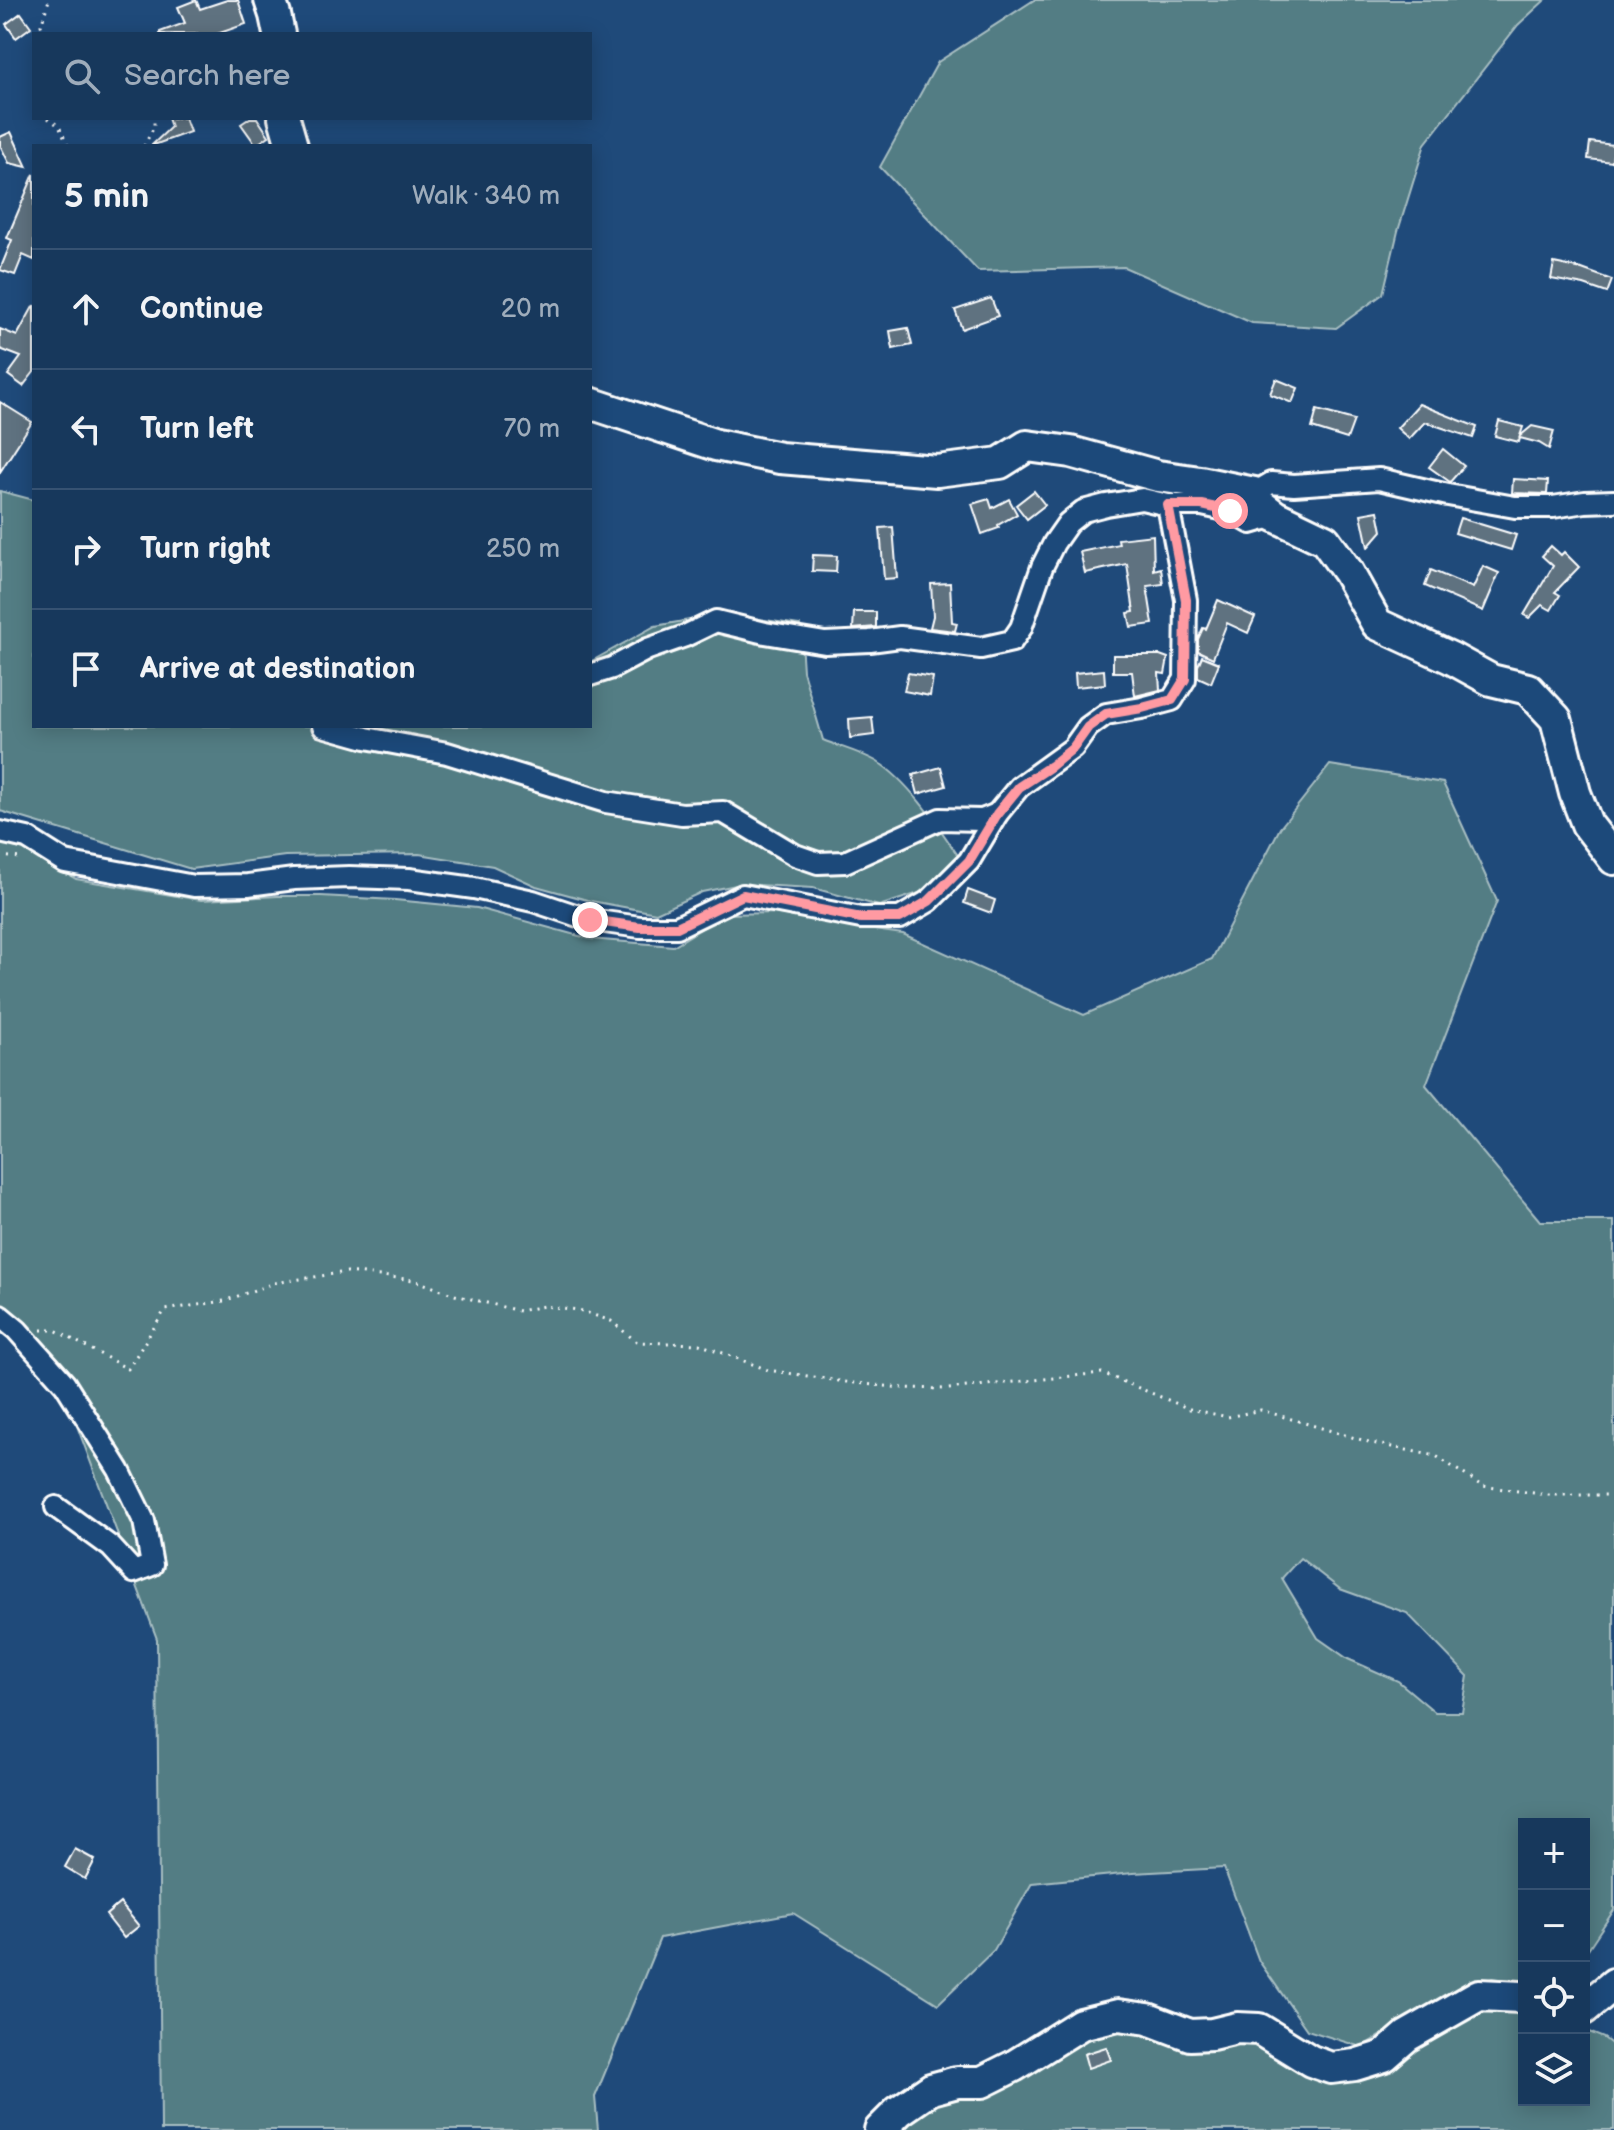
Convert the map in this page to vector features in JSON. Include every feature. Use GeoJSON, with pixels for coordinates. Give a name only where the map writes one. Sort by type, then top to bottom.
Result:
{"type":"FeatureCollection","features":[{"type":"Feature","properties":{"kind":"street"},"geometry":{"type":"LineString","coordinates":[[270,0],[279,32]]}},
{"type":"Feature","properties":{"kind":"street"},"geometry":{"type":"LineString","coordinates":[[285,120],[291,144]]}},
{"type":"Feature","properties":{"kind":"street"},"geometry":{"type":"LineString","coordinates":[[592,404],[716,445],[780,458],[937,471],[1000,463],[1027,446],[1071,452],[1158,476],[1254,493],[1271,483],[1294,485],[1379,479],[1515,507],[1614,501]]}},
{"type":"Feature","properties":{"kind":"street"},"geometry":{"type":"LineString","coordinates":[[1254,493],[1258,503],[1275,516],[1325,540],[1348,572],[1377,624],[1491,680],[1528,689],[1556,719],[1575,793],[1587,824],[1614,859]]}},
{"type":"Feature","properties":{"kind":"street"},"geometry":{"type":"LineString","coordinates":[[592,674],[716,621],[825,643],[900,637],[981,648],[1012,641],[1021,628],[1042,567],[1054,543],[1068,523],[1083,511],[1142,499],[1168,505],[1202,505],[1230,511],[1251,523],[1275,516]]}},
{"type":"Feature","properties":{"kind":"street"},"geometry":{"type":"LineString","coordinates":[[0,832],[27,838],[65,862],[194,886],[349,877],[409,879],[474,888],[533,901],[590,920],[640,927],[677,927],[743,895],[861,918],[900,918],[929,901],[969,861],[997,814],[1019,787],[1073,748],[1088,727],[1106,714],[1172,700],[1185,679],[1186,600],[1168,505]]}},
{"type":"Feature","properties":{"kind":"street"},"geometry":{"type":"LineString","coordinates":[[330,728],[447,753],[606,802],[682,814],[723,812],[795,855],[818,863],[845,862],[940,819],[982,820],[997,814]]}},
{"type":"Feature","properties":{"kind":"street"},"geometry":{"type":"LineString","coordinates":[[0,1316],[17,1330],[65,1384],[119,1470],[144,1521],[152,1565],[134,1572],[111,1547],[56,1507]]}},
{"type":"Feature","properties":{"kind":"street"},"geometry":{"type":"LineString","coordinates":[[1590,2004],[1614,1984]]}},
{"type":"Feature","properties":{"kind":"street"},"geometry":{"type":"LineString","coordinates":[[880,2130],[899,2111],[931,2089],[957,2082],[982,2082],[1081,2024],[1118,2015],[1148,2019],[1190,2035],[1237,2028],[1259,2029],[1311,2061],[1331,2068],[1384,2056],[1407,2036],[1479,1995],[1518,1997]]}},
{"type":"Feature","properties":{"kind":"path"},"geometry":{"type":"LineString","coordinates":[[43,32],[41,25],[49,0]]}},
{"type":"Feature","properties":{"kind":"path"},"geometry":{"type":"LineString","coordinates":[[51,120],[59,126],[67,144]]}},
{"type":"Feature","properties":{"kind":"path"},"geometry":{"type":"LineString","coordinates":[[145,144],[154,127],[154,120]]}},
{"type":"Feature","properties":{"kind":"path"},"geometry":{"type":"LineString","coordinates":[[17,1330],[55,1330],[128,1369],[165,1310],[224,1301],[274,1283],[347,1272],[414,1280],[455,1295],[519,1311],[544,1306],[579,1310],[611,1321],[637,1342],[699,1344],[768,1370],[846,1382],[948,1389],[1102,1373],[1190,1409],[1228,1417],[1261,1410],[1372,1443],[1436,1456],[1482,1486],[1548,1495],[1614,1495]]}},
{"type":"Feature","properties":{"kind":"green space"},"geometry":{"type":"Polygon","coordinates":[[[1034,0],[1545,0],[1518,25],[1425,144],[1398,231],[1383,294],[1336,328],[1252,323],[1124,267],[978,271],[880,167],[938,62],[1034,0]]]}},
{"type":"Feature","properties":{"kind":"green space"},"geometry":{"type":"Polygon","coordinates":[[[0,491],[32,499],[32,728],[592,728],[592,661],[655,626],[724,614],[800,625],[803,671],[823,740],[870,758],[888,769],[922,804],[959,857],[919,893],[879,906],[813,888],[741,884],[702,892],[656,913],[591,901],[536,886],[493,866],[419,854],[285,856],[191,869],[0,811],[0,491]]]}},
{"type":"Feature","properties":{"kind":"green space"},"geometry":{"type":"Polygon","coordinates":[[[1330,765],[1443,783],[1497,901],[1426,1085],[1540,1221],[1614,1221],[1614,1910],[1590,1946],[1590,1818],[1518,1818],[1518,1982],[1493,1978],[1464,1986],[1361,2047],[1307,2030],[1259,1961],[1224,1868],[1133,1873],[1032,1883],[994,1950],[938,2004],[793,1913],[660,1938],[595,2097],[598,2130],[161,2130],[157,1639],[50,1354],[0,1311],[0,843],[31,852],[76,879],[201,900],[321,896],[477,908],[590,939],[673,946],[725,914],[774,913],[903,934],[1084,1015],[1212,959],[1280,828],[1330,765]],[[1300,1558],[1282,1578],[1318,1638],[1348,1659],[1398,1681],[1435,1712],[1462,1712],[1468,1676],[1407,1613],[1340,1589],[1300,1558]]]}},
{"type":"Feature","properties":{"kind":"green space"},"geometry":{"type":"Polygon","coordinates":[[[1512,2007],[1518,2009],[1518,2106],[1590,2106],[1590,2032],[1604,2038],[1614,2046],[1614,2130],[894,2130],[911,2113],[1097,2031],[1139,2024],[1257,2037],[1313,2073],[1467,2014],[1512,2007]]]}},
{"type":"Feature","properties":{"kind":"building"},"geometry":{"type":"Polygon","coordinates":[[[196,0],[200,9],[227,0],[238,0],[246,24],[223,32],[160,32],[185,23],[178,7],[196,0]]]}},
{"type":"Feature","properties":{"kind":"building"},"geometry":{"type":"Polygon","coordinates":[[[21,13],[31,27],[16,38],[6,24],[21,13]]]}},
{"type":"Feature","properties":{"kind":"building"},"geometry":{"type":"Polygon","coordinates":[[[169,120],[186,120],[190,132],[153,144],[171,127],[169,120]]]}},
{"type":"Feature","properties":{"kind":"building"},"geometry":{"type":"Polygon","coordinates":[[[247,120],[258,120],[269,136],[255,144],[241,124],[247,120]]]}},
{"type":"Feature","properties":{"kind":"building"},"geometry":{"type":"Polygon","coordinates":[[[11,132],[27,167],[9,163],[0,145],[0,137],[11,132]]]}},
{"type":"Feature","properties":{"kind":"building"},"geometry":{"type":"Polygon","coordinates":[[[1590,142],[1614,145],[1612,162],[1588,159],[1590,142]]]}},
{"type":"Feature","properties":{"kind":"building"},"geometry":{"type":"Polygon","coordinates":[[[32,179],[32,259],[23,255],[15,275],[0,270],[12,240],[7,238],[32,179]]]}},
{"type":"Feature","properties":{"kind":"building"},"geometry":{"type":"Polygon","coordinates":[[[1554,263],[1612,280],[1607,293],[1551,279],[1554,263]]]}},
{"type":"Feature","properties":{"kind":"building"},"geometry":{"type":"Polygon","coordinates":[[[991,298],[998,316],[962,329],[955,310],[991,298]]]}},
{"type":"Feature","properties":{"kind":"building"},"geometry":{"type":"Polygon","coordinates":[[[32,309],[32,375],[23,386],[8,375],[21,357],[0,349],[0,329],[17,336],[32,309]]]}},
{"type":"Feature","properties":{"kind":"building"},"geometry":{"type":"Polygon","coordinates":[[[908,328],[912,345],[893,349],[890,331],[908,328]]]}},
{"type":"Feature","properties":{"kind":"building"},"geometry":{"type":"Polygon","coordinates":[[[1276,379],[1298,388],[1292,403],[1270,394],[1276,379]]]}},
{"type":"Feature","properties":{"kind":"building"},"geometry":{"type":"Polygon","coordinates":[[[0,402],[32,422],[0,472],[0,402]]]}},
{"type":"Feature","properties":{"kind":"building"},"geometry":{"type":"Polygon","coordinates":[[[1419,404],[1477,427],[1473,438],[1425,422],[1409,439],[1397,428],[1419,404]]]}},
{"type":"Feature","properties":{"kind":"building"},"geometry":{"type":"Polygon","coordinates":[[[1317,410],[1354,420],[1347,439],[1312,428],[1317,410]]]}},
{"type":"Feature","properties":{"kind":"building"},"geometry":{"type":"Polygon","coordinates":[[[1499,421],[1523,427],[1520,436],[1532,426],[1554,431],[1549,449],[1520,438],[1519,442],[1495,436],[1499,421]]]}},
{"type":"Feature","properties":{"kind":"building"},"geometry":{"type":"Polygon","coordinates":[[[1443,449],[1464,466],[1450,482],[1429,467],[1443,449]]]}},
{"type":"Feature","properties":{"kind":"building"},"geometry":{"type":"Polygon","coordinates":[[[1513,479],[1548,481],[1547,494],[1512,493],[1513,479]]]}},
{"type":"Feature","properties":{"kind":"building"},"geometry":{"type":"Polygon","coordinates":[[[1034,491],[1045,505],[1027,519],[1016,505],[1034,491]]]}},
{"type":"Feature","properties":{"kind":"building"},"geometry":{"type":"Polygon","coordinates":[[[989,499],[992,508],[1009,499],[1017,514],[998,525],[999,528],[982,534],[972,504],[989,499]]]}},
{"type":"Feature","properties":{"kind":"building"},"geometry":{"type":"Polygon","coordinates":[[[1378,511],[1382,531],[1368,547],[1361,514],[1378,511]]]}},
{"type":"Feature","properties":{"kind":"building"},"geometry":{"type":"Polygon","coordinates":[[[1460,518],[1516,535],[1511,550],[1455,533],[1460,518]]]}},
{"type":"Feature","properties":{"kind":"building"},"geometry":{"type":"Polygon","coordinates":[[[893,527],[897,578],[884,579],[880,528],[893,527]]]}},
{"type":"Feature","properties":{"kind":"building"},"geometry":{"type":"Polygon","coordinates":[[[1153,535],[1154,570],[1161,568],[1163,584],[1147,586],[1153,624],[1131,627],[1128,613],[1134,612],[1127,564],[1085,573],[1080,552],[1119,544],[1118,539],[1153,535]]]}},
{"type":"Feature","properties":{"kind":"building"},"geometry":{"type":"Polygon","coordinates":[[[1551,546],[1561,555],[1564,552],[1579,567],[1555,592],[1560,595],[1551,610],[1542,605],[1529,618],[1524,615],[1553,566],[1542,556],[1551,546]]]}},
{"type":"Feature","properties":{"kind":"building"},"geometry":{"type":"Polygon","coordinates":[[[813,555],[837,556],[836,572],[812,571],[813,555]]]}},
{"type":"Feature","properties":{"kind":"building"},"geometry":{"type":"Polygon","coordinates":[[[1483,566],[1499,573],[1483,611],[1425,586],[1431,570],[1473,588],[1483,566]]]}},
{"type":"Feature","properties":{"kind":"building"},"geometry":{"type":"Polygon","coordinates":[[[950,583],[952,622],[957,623],[955,631],[930,628],[933,616],[931,584],[950,583]]]}},
{"type":"Feature","properties":{"kind":"building"},"geometry":{"type":"Polygon","coordinates":[[[1218,600],[1255,617],[1248,633],[1227,623],[1213,658],[1198,651],[1198,639],[1203,628],[1206,629],[1218,600]]]}},
{"type":"Feature","properties":{"kind":"building"},"geometry":{"type":"Polygon","coordinates":[[[854,612],[876,612],[876,627],[853,629],[854,612]]]}},
{"type":"Feature","properties":{"kind":"building"},"geometry":{"type":"Polygon","coordinates":[[[1113,655],[1160,655],[1168,658],[1165,674],[1159,673],[1160,690],[1135,696],[1132,672],[1113,672],[1113,655]]]}},
{"type":"Feature","properties":{"kind":"building"},"geometry":{"type":"Polygon","coordinates":[[[1202,656],[1219,663],[1211,683],[1198,677],[1202,656]]]}},
{"type":"Feature","properties":{"kind":"building"},"geometry":{"type":"Polygon","coordinates":[[[1104,670],[1105,684],[1076,687],[1075,673],[1104,670]]]}},
{"type":"Feature","properties":{"kind":"building"},"geometry":{"type":"Polygon","coordinates":[[[908,673],[933,677],[930,696],[904,691],[908,673]]]}},
{"type":"Feature","properties":{"kind":"building"},"geometry":{"type":"Polygon","coordinates":[[[872,717],[874,735],[850,738],[849,719],[872,717]]]}},
{"type":"Feature","properties":{"kind":"building"},"geometry":{"type":"Polygon","coordinates":[[[941,767],[946,786],[918,794],[913,775],[941,767]]]}},
{"type":"Feature","properties":{"kind":"building"},"geometry":{"type":"Polygon","coordinates":[[[968,890],[995,900],[991,913],[964,903],[968,890]]]}},
{"type":"Feature","properties":{"kind":"building"},"geometry":{"type":"Polygon","coordinates":[[[75,1849],[95,1860],[85,1879],[65,1867],[75,1849]]]}},
{"type":"Feature","properties":{"kind":"building"},"geometry":{"type":"Polygon","coordinates":[[[120,1903],[139,1926],[124,1938],[106,1915],[120,1903]]]}},
{"type":"Feature","properties":{"kind":"building"},"geometry":{"type":"Polygon","coordinates":[[[1106,2047],[1111,2060],[1088,2068],[1084,2054],[1106,2047]]]}},
{"type":"Feature","properties":{"kind":"route"},"geometry":{"type":"LineString","coordinates":[[590,920],[640,927],[677,927],[743,895],[861,918],[900,918],[929,901],[969,861],[997,814],[1019,787],[1073,748],[1088,727],[1106,714],[1172,700],[1185,679],[1187,641],[1186,600],[1168,505],[1202,505],[1230,511]]}}]}
